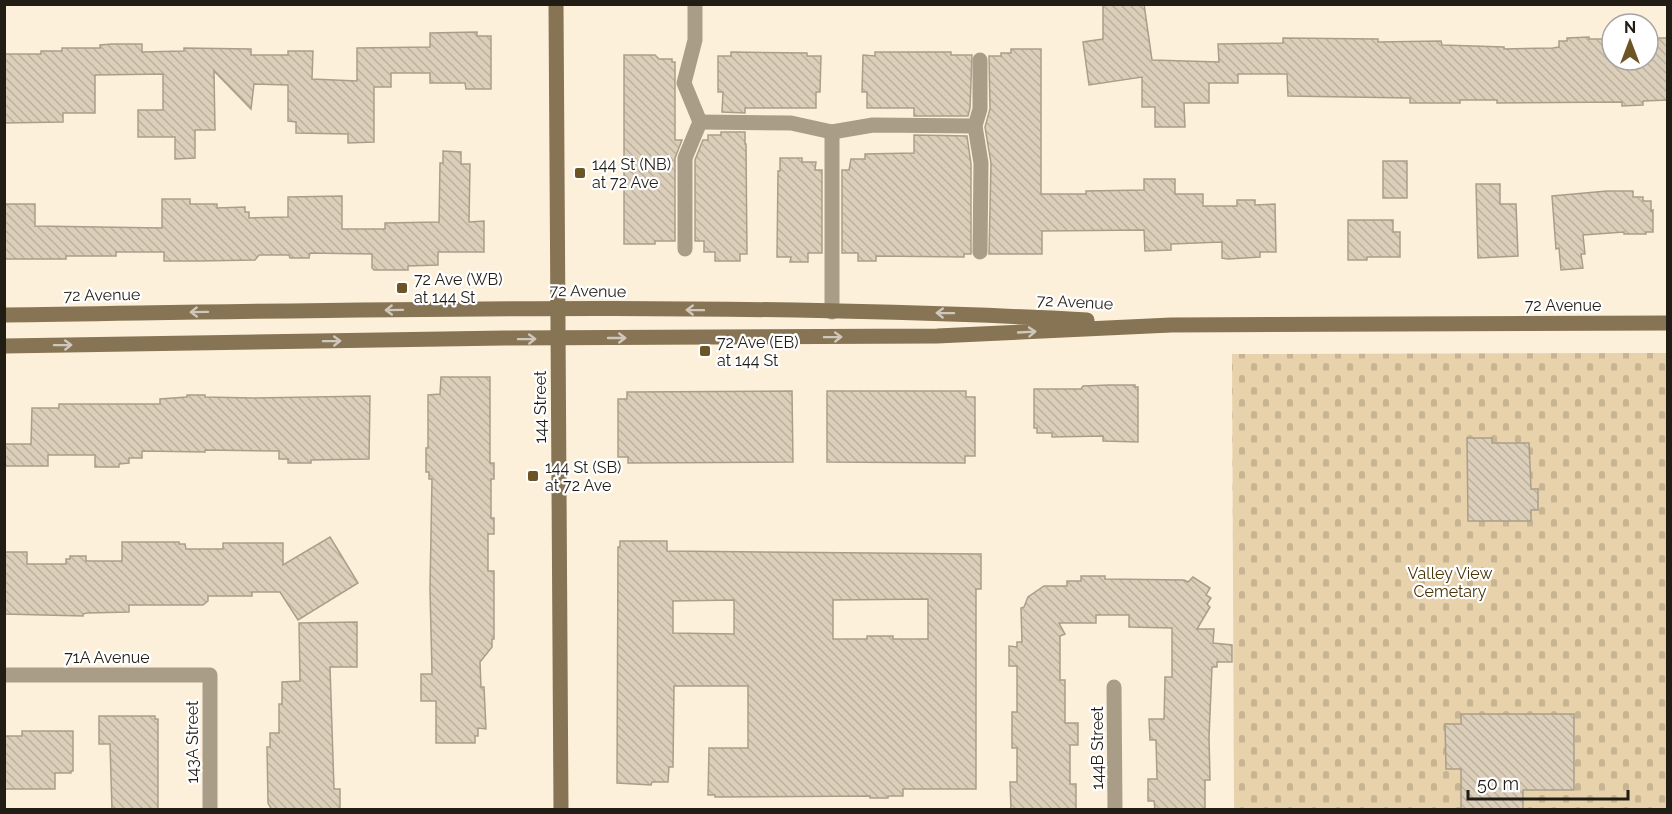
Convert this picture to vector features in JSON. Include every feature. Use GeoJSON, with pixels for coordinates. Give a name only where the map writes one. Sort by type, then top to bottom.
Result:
{"type":"FeatureCollection","features":[{"type":"Feature","properties":{"kind":"main road","name":"144 Street"},"geometry":{"type":"LineString","coordinates":[[556,4],[561,810]]}},
{"type":"Feature","properties":{"kind":"main road","name":"72 Avenue"},"geometry":{"type":"LineString","coordinates":[[4,315],[558,308],[968,314],[1171,325]]}},
{"type":"Feature","properties":{"kind":"main road","name":"72 Avenue"},"geometry":{"type":"LineString","coordinates":[[4,346],[558,338],[936,336],[1171,325],[1668,323]]}},
{"type":"Feature","properties":{"kind":"street"},"geometry":{"type":"LineString","coordinates":[[685,249],[685,158],[700,122],[684,83],[695,40],[695,4]]}},
{"type":"Feature","properties":{"kind":"street"},"geometry":{"type":"LineString","coordinates":[[980,60],[980,109],[975,126],[981,163],[980,252]]}},
{"type":"Feature","properties":{"kind":"street"},"geometry":{"type":"LineString","coordinates":[[700,122],[791,123],[832,132],[873,124],[975,126]]}},
{"type":"Feature","properties":{"kind":"street"},"geometry":{"type":"LineString","coordinates":[[832,132],[832,312]]}},
{"type":"Feature","properties":{"kind":"street","name":"71A Avenue"},"geometry":{"type":"LineString","coordinates":[[4,675],[210,675]]}},
{"type":"Feature","properties":{"kind":"street","name":"143A Street"},"geometry":{"type":"LineString","coordinates":[[210,675],[210,810]]}},
{"type":"Feature","properties":{"kind":"street","name":"144B Street"},"geometry":{"type":"LineString","coordinates":[[1114,687],[1115,810]]}},
{"type":"Feature","properties":{"kind":"green space","name":"Valley View Cemetary"},"geometry":{"type":"Polygon","coordinates":[[[1667,353],[1667,809],[1234,809],[1232,354],[1667,353]]]}},
{"type":"Feature","properties":{"kind":"building"},"geometry":{"type":"Polygon","coordinates":[[[1103,4],[1144,4],[1152,60],[1219,62],[1218,44],[1283,43],[1283,38],[1378,39],[1378,42],[1441,41],[1442,45],[1504,47],[1504,49],[1553,48],[1559,47],[1559,41],[1567,41],[1567,38],[1589,37],[1589,39],[1600,39],[1600,72],[1660,72],[1660,38],[1668,38],[1668,100],[1643,101],[1643,105],[1622,106],[1622,102],[1497,103],[1497,100],[1460,100],[1460,103],[1410,103],[1410,98],[1288,96],[1287,74],[1238,74],[1238,83],[1209,83],[1209,103],[1184,103],[1185,127],[1155,127],[1155,107],[1142,107],[1142,77],[1089,85],[1083,42],[1103,39],[1103,4]]]}},
{"type":"Feature","properties":{"kind":"building"},"geometry":{"type":"Polygon","coordinates":[[[477,32],[477,36],[491,36],[491,89],[466,89],[465,83],[430,83],[430,73],[391,73],[391,87],[374,87],[374,142],[348,143],[348,134],[296,133],[296,122],[288,121],[288,85],[254,84],[251,109],[214,71],[215,130],[195,130],[195,158],[175,159],[175,137],[138,137],[138,110],[163,110],[163,74],[95,75],[95,113],[63,113],[63,122],[4,123],[4,54],[41,54],[41,51],[62,51],[62,48],[100,48],[100,45],[112,44],[142,44],[142,52],[184,51],[184,48],[251,49],[251,55],[288,55],[288,51],[313,51],[312,79],[357,81],[357,48],[430,47],[430,33],[477,32]]]}},
{"type":"Feature","properties":{"kind":"building"},"geometry":{"type":"Polygon","coordinates":[[[1011,49],[1041,49],[1041,194],[1144,190],[1144,179],[1175,179],[1175,194],[1203,194],[1203,206],[1237,206],[1237,200],[1255,200],[1255,205],[1275,204],[1276,252],[1260,252],[1260,257],[1222,258],[1222,242],[1171,244],[1171,250],[1145,251],[1144,230],[1042,231],[1042,254],[989,254],[991,163],[985,127],[990,109],[989,56],[1011,53],[1011,49]]]}},
{"type":"Feature","properties":{"kind":"building"},"geometry":{"type":"Polygon","coordinates":[[[731,52],[807,53],[807,56],[821,56],[820,92],[816,92],[816,108],[745,108],[745,113],[722,112],[723,92],[718,92],[718,56],[731,56],[731,52]]]}},
{"type":"Feature","properties":{"kind":"building"},"geometry":{"type":"Polygon","coordinates":[[[875,52],[951,52],[951,55],[972,55],[968,116],[914,116],[914,108],[867,108],[867,92],[862,92],[863,55],[875,56],[875,52]]]}},
{"type":"Feature","properties":{"kind":"building"},"geometry":{"type":"Polygon","coordinates":[[[624,55],[655,55],[659,59],[672,59],[672,62],[675,62],[675,140],[682,140],[675,158],[675,241],[655,241],[655,244],[624,244],[624,55]]]}},
{"type":"Feature","properties":{"kind":"building"},"geometry":{"type":"Polygon","coordinates":[[[721,132],[745,132],[747,254],[740,254],[740,261],[715,261],[715,252],[704,252],[704,241],[695,241],[695,160],[703,140],[708,140],[708,135],[721,135],[721,132]]]}},
{"type":"Feature","properties":{"kind":"building"},"geometry":{"type":"Polygon","coordinates":[[[914,135],[967,136],[971,164],[971,254],[964,254],[964,257],[876,256],[876,261],[858,261],[858,253],[842,253],[842,170],[849,170],[851,159],[865,159],[865,154],[914,153],[914,135]]]}},
{"type":"Feature","properties":{"kind":"building"},"geometry":{"type":"Polygon","coordinates":[[[443,151],[461,152],[461,164],[470,164],[469,222],[484,221],[484,252],[438,252],[438,265],[408,266],[408,270],[374,270],[372,254],[310,253],[309,258],[259,255],[255,260],[164,261],[164,252],[116,252],[116,256],[66,256],[66,259],[4,259],[4,204],[35,204],[35,226],[162,228],[162,199],[190,199],[190,204],[217,204],[217,208],[245,207],[245,212],[249,212],[249,218],[288,217],[288,197],[342,196],[342,229],[385,229],[385,223],[439,222],[440,163],[443,163],[443,151]]]}},
{"type":"Feature","properties":{"kind":"building"},"geometry":{"type":"Polygon","coordinates":[[[780,158],[802,158],[802,162],[816,162],[815,170],[822,170],[822,253],[808,253],[808,262],[790,262],[791,257],[777,257],[780,158]]]}},
{"type":"Feature","properties":{"kind":"building"},"geometry":{"type":"Polygon","coordinates":[[[1383,161],[1407,161],[1407,198],[1383,198],[1383,161]]]}},
{"type":"Feature","properties":{"kind":"building"},"geometry":{"type":"Polygon","coordinates":[[[1476,184],[1500,184],[1500,204],[1516,204],[1518,256],[1478,258],[1476,184]]]}},
{"type":"Feature","properties":{"kind":"building"},"geometry":{"type":"Polygon","coordinates":[[[1633,191],[1633,197],[1643,197],[1643,201],[1651,201],[1653,232],[1583,235],[1585,254],[1581,254],[1583,268],[1561,270],[1559,248],[1556,249],[1552,196],[1633,191]]]}},
{"type":"Feature","properties":{"kind":"building"},"geometry":{"type":"Polygon","coordinates":[[[1348,220],[1393,220],[1393,232],[1400,232],[1400,257],[1367,257],[1367,260],[1348,260],[1348,220]]]}},
{"type":"Feature","properties":{"kind":"building"},"geometry":{"type":"Polygon","coordinates":[[[441,377],[490,377],[490,463],[494,463],[494,479],[491,479],[491,518],[494,518],[494,534],[488,534],[488,571],[494,571],[494,639],[492,639],[492,647],[480,662],[486,729],[478,728],[475,743],[436,743],[436,701],[421,701],[421,674],[432,674],[430,589],[432,479],[429,479],[429,472],[426,472],[428,395],[440,394],[441,377]]]}},
{"type":"Feature","properties":{"kind":"building"},"geometry":{"type":"Polygon","coordinates":[[[1083,386],[1138,387],[1138,442],[1103,441],[1103,436],[1052,437],[1052,433],[1037,433],[1037,428],[1034,428],[1034,389],[1081,389],[1083,386]]]}},
{"type":"Feature","properties":{"kind":"building"},"geometry":{"type":"Polygon","coordinates":[[[792,391],[793,462],[628,463],[628,457],[618,457],[618,399],[627,399],[627,392],[792,391]]]}},
{"type":"Feature","properties":{"kind":"building"},"geometry":{"type":"Polygon","coordinates":[[[827,391],[966,391],[966,397],[975,397],[975,456],[965,456],[965,463],[827,462],[827,391]]]}},
{"type":"Feature","properties":{"kind":"building"},"geometry":{"type":"Polygon","coordinates":[[[187,395],[252,398],[370,396],[369,459],[311,460],[311,463],[288,463],[288,459],[279,459],[279,451],[142,451],[142,458],[129,458],[129,463],[119,464],[119,467],[95,467],[95,455],[48,455],[48,466],[4,466],[4,444],[31,444],[32,408],[59,408],[59,404],[160,404],[160,399],[187,397],[187,395]]]}},
{"type":"Feature","properties":{"kind":"building"},"geometry":{"type":"Polygon","coordinates":[[[1467,438],[1492,438],[1492,443],[1529,443],[1531,489],[1538,489],[1538,510],[1531,510],[1531,521],[1468,521],[1467,438]]]}},
{"type":"Feature","properties":{"kind":"building"},"geometry":{"type":"Polygon","coordinates":[[[330,537],[358,583],[298,620],[280,592],[252,592],[252,596],[208,596],[208,601],[203,605],[129,605],[129,612],[87,613],[83,616],[4,614],[4,552],[27,552],[27,564],[66,564],[66,559],[70,559],[70,556],[86,556],[86,561],[122,561],[122,542],[179,542],[179,544],[185,544],[186,549],[223,549],[223,543],[283,543],[283,565],[330,537]]]}},
{"type":"Feature","properties":{"kind":"building"},"geometry":{"type":"Polygon","coordinates":[[[620,541],[667,541],[667,551],[981,554],[981,589],[976,589],[976,789],[903,789],[903,796],[888,796],[888,798],[870,798],[870,796],[715,797],[715,795],[708,795],[709,748],[748,748],[748,686],[674,686],[673,767],[669,767],[668,782],[652,782],[651,785],[617,783],[618,547],[620,547],[620,541]],[[928,599],[833,600],[833,639],[893,636],[893,639],[928,639],[928,599]],[[734,600],[673,601],[673,633],[734,634],[734,600]]]}},
{"type":"Feature","properties":{"kind":"building"},"geometry":{"type":"Polygon","coordinates":[[[1081,576],[1188,582],[1193,577],[1210,588],[1206,595],[1211,598],[1207,604],[1210,607],[1197,629],[1214,629],[1213,643],[1232,645],[1232,662],[1217,662],[1217,667],[1212,667],[1210,780],[1205,780],[1205,810],[1155,810],[1154,801],[1148,801],[1148,779],[1157,779],[1156,740],[1150,740],[1149,719],[1164,719],[1165,677],[1172,677],[1172,628],[1129,627],[1129,615],[1096,615],[1096,623],[1059,623],[1065,634],[1060,636],[1060,680],[1065,680],[1065,723],[1078,723],[1078,745],[1070,745],[1070,784],[1076,784],[1076,810],[1011,810],[1010,782],[1017,782],[1017,748],[1012,748],[1012,712],[1017,712],[1017,666],[1009,666],[1009,646],[1017,647],[1017,642],[1022,642],[1021,608],[1024,607],[1028,597],[1044,586],[1067,586],[1067,581],[1081,581],[1081,576]]]}},
{"type":"Feature","properties":{"kind":"building"},"geometry":{"type":"Polygon","coordinates":[[[357,622],[357,667],[330,667],[334,789],[340,789],[340,810],[272,810],[268,803],[267,747],[270,747],[270,733],[279,733],[282,682],[300,681],[299,623],[357,622]]]}},
{"type":"Feature","properties":{"kind":"building"},"geometry":{"type":"Polygon","coordinates":[[[1461,714],[1574,714],[1574,790],[1523,790],[1523,809],[1461,810],[1461,769],[1446,769],[1445,724],[1461,724],[1461,714]]]}},
{"type":"Feature","properties":{"kind":"building"},"geometry":{"type":"Polygon","coordinates":[[[99,716],[155,716],[155,719],[158,719],[158,810],[112,810],[110,744],[99,744],[99,716]]]}},
{"type":"Feature","properties":{"kind":"building"},"geometry":{"type":"Polygon","coordinates":[[[22,731],[73,731],[73,771],[55,773],[55,789],[4,789],[4,736],[22,736],[22,731]]]}},
{"type":"Feature","properties":{"kind":"place","name":"144 St (NB) at 72 Ave"},"geometry":{"type":"Point","coordinates":[580,173]}},
{"type":"Feature","properties":{"kind":"place","name":"72 Ave (WB) at 144 St"},"geometry":{"type":"Point","coordinates":[402,288]}},
{"type":"Feature","properties":{"kind":"place","name":"72 Ave (EB) at 144 St"},"geometry":{"type":"Point","coordinates":[705,351]}},
{"type":"Feature","properties":{"kind":"place","name":"144 St (SB) at 72 Ave"},"geometry":{"type":"Point","coordinates":[533,476]}}]}
